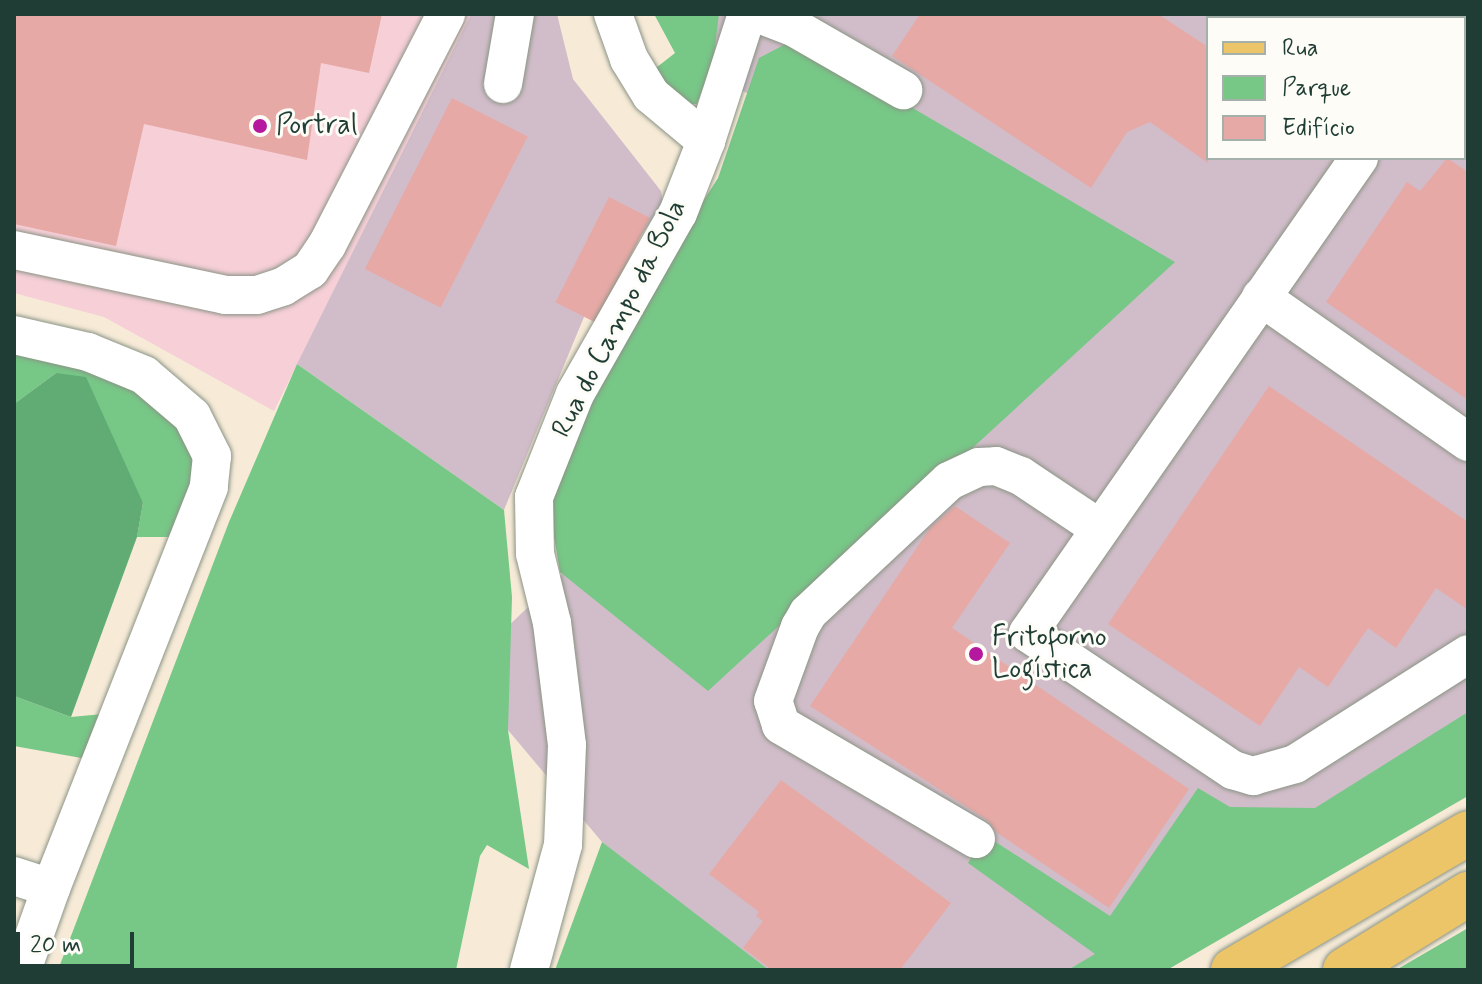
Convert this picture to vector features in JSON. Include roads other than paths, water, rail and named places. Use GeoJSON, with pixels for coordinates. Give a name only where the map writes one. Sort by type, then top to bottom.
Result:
{"type":"FeatureCollection","features":[{"type":"Feature","properties":{"kind":"main road"},"geometry":{"type":"LineString","coordinates":[[1233,970],[1468,833]]}},
{"type":"Feature","properties":{"kind":"main road"},"geometry":{"type":"LineString","coordinates":[[1345,970],[1468,894]]}},
{"type":"Feature","properties":{"kind":"street"},"geometry":{"type":"LineString","coordinates":[[14,250],[225,295],[257,295],[284,286],[310,270],[327,245],[446,14]]}},
{"type":"Feature","properties":{"kind":"street"},"geometry":{"type":"LineString","coordinates":[[503,84],[515,14]]}},
{"type":"Feature","properties":{"kind":"street"},"geometry":{"type":"LineString","coordinates":[[613,14],[629,59],[651,95],[706,141]]}},
{"type":"Feature","properties":{"kind":"street","name":"Rua do Campo da Bola"},"geometry":{"type":"LineString","coordinates":[[529,970],[563,845],[567,745],[552,623],[535,554],[534,497],[575,394],[678,213],[706,141],[747,14]]}},
{"type":"Feature","properties":{"kind":"street"},"geometry":{"type":"LineString","coordinates":[[759,14],[795,28],[903,90]]}},
{"type":"Feature","properties":{"kind":"street"},"geometry":{"type":"LineString","coordinates":[[1358,160],[1028,633],[1233,770],[1271,775],[1295,764],[1468,654]]}},
{"type":"Feature","properties":{"kind":"street"},"geometry":{"type":"LineString","coordinates":[[1261,297],[1468,442]]}},
{"type":"Feature","properties":{"kind":"street"},"geometry":{"type":"LineString","coordinates":[[14,335],[88,352],[144,375],[192,416],[212,456],[209,487],[51,888],[22,970]]}},
{"type":"Feature","properties":{"kind":"street"},"geometry":{"type":"LineString","coordinates":[[976,839],[781,725],[773,701],[800,627],[808,613],[949,481],[979,467],[996,466],[1021,476],[1099,528]]}},
{"type":"Feature","properties":{"kind":"street"},"geometry":{"type":"LineString","coordinates":[[14,876],[51,888]]}},
{"type":"Feature","properties":{"kind":"place","name":"Portral"},"geometry":{"type":"Point","coordinates":[260,126]}},
{"type":"Feature","properties":{"kind":"place","name":"Fritoforno Logística"},"geometry":{"type":"Point","coordinates":[976,654]}}]}
